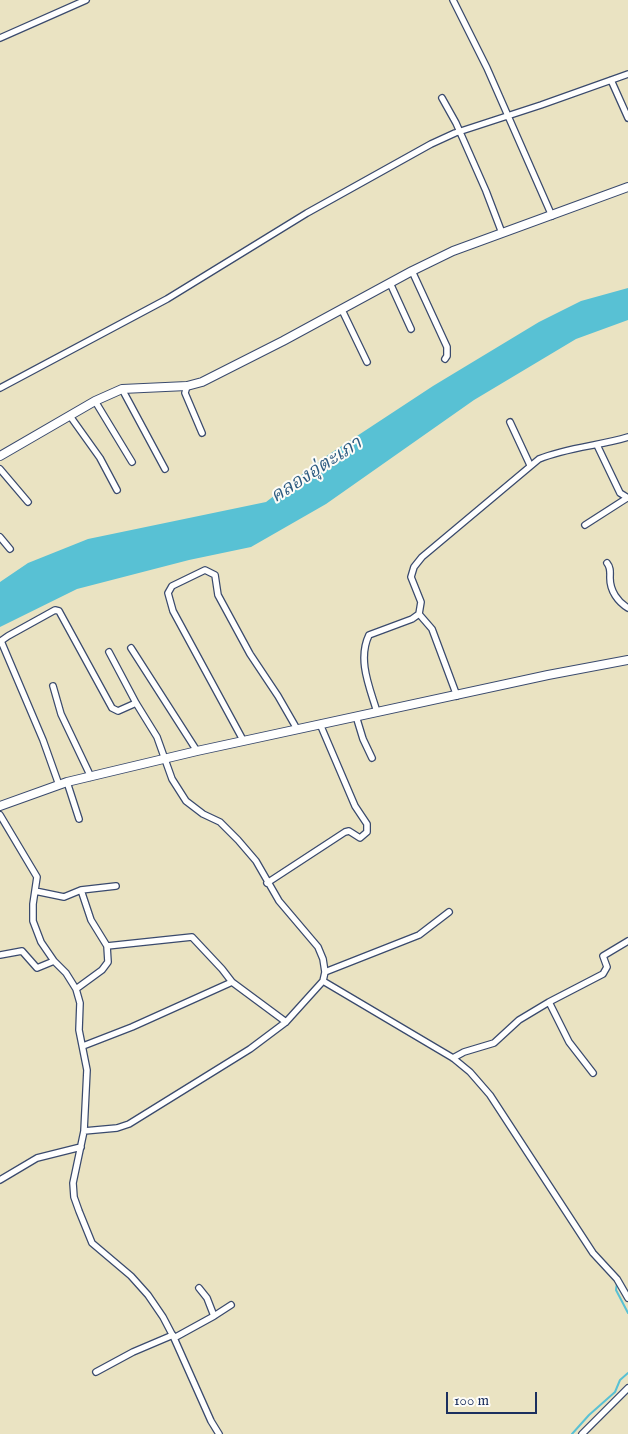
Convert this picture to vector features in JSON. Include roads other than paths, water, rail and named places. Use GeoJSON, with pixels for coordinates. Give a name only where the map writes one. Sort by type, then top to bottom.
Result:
{"type":"FeatureCollection","features":[{"type":"Feature","properties":{"kind":"street"},"geometry":{"type":"LineString","coordinates":[[0,38],[86,0]]}},
{"type":"Feature","properties":{"kind":"street"},"geometry":{"type":"LineString","coordinates":[[453,0],[509,116],[552,216]]}},
{"type":"Feature","properties":{"kind":"street"},"geometry":{"type":"LineString","coordinates":[[0,388],[167,299],[307,213],[431,144],[459,132],[628,74]]}},
{"type":"Feature","properties":{"kind":"street"},"geometry":{"type":"LineString","coordinates":[[611,80],[628,118]]}},
{"type":"Feature","properties":{"kind":"street"},"geometry":{"type":"LineString","coordinates":[[442,98],[456,123],[502,233]]}},
{"type":"Feature","properties":{"kind":"street"},"geometry":{"type":"LineString","coordinates":[[0,456],[96,401],[122,389],[187,386],[202,382],[453,251],[628,187]]}},
{"type":"Feature","properties":{"kind":"street"},"geometry":{"type":"LineString","coordinates":[[412,271],[447,347],[448,354],[445,359]]}},
{"type":"Feature","properties":{"kind":"street"},"geometry":{"type":"LineString","coordinates":[[390,283],[411,329]]}},
{"type":"Feature","properties":{"kind":"street"},"geometry":{"type":"LineString","coordinates":[[342,310],[367,362]]}},
{"type":"Feature","properties":{"kind":"street"},"geometry":{"type":"LineString","coordinates":[[187,386],[185,393],[202,433]]}},
{"type":"Feature","properties":{"kind":"street"},"geometry":{"type":"LineString","coordinates":[[122,389],[165,469]]}},
{"type":"Feature","properties":{"kind":"street"},"geometry":{"type":"LineString","coordinates":[[96,401],[132,462]]}},
{"type":"Feature","properties":{"kind":"street"},"geometry":{"type":"LineString","coordinates":[[70,416],[100,458],[117,490]]}},
{"type":"Feature","properties":{"kind":"street"},"geometry":{"type":"LineString","coordinates":[[510,422],[530,465]]}},
{"type":"Feature","properties":{"kind":"street"},"geometry":{"type":"LineString","coordinates":[[377,712],[364,668],[367,640],[369,635],[412,619],[419,614],[421,602],[411,577],[422,557],[492,500],[530,465],[540,459],[556,452],[597,445],[628,437]]}},
{"type":"Feature","properties":{"kind":"street"},"geometry":{"type":"LineString","coordinates":[[585,525],[628,498],[620,493],[597,445]]}},
{"type":"Feature","properties":{"kind":"street"},"geometry":{"type":"LineString","coordinates":[[0,469],[28,502]]}},
{"type":"Feature","properties":{"kind":"street"},"geometry":{"type":"LineString","coordinates":[[0,537],[10,549]]}},
{"type":"Feature","properties":{"kind":"street"},"geometry":{"type":"LineString","coordinates":[[607,563],[610,567],[611,588],[621,603],[628,608]]}},
{"type":"Feature","properties":{"kind":"street"},"geometry":{"type":"LineString","coordinates":[[244,740],[173,611],[168,593],[172,586],[205,570],[215,575],[218,595],[250,654],[297,729]]}},
{"type":"Feature","properties":{"kind":"street"},"geometry":{"type":"LineString","coordinates":[[78,819],[1,642],[8,636],[55,610],[59,611],[112,708],[118,712],[136,703]]}},
{"type":"Feature","properties":{"kind":"street"},"geometry":{"type":"LineString","coordinates":[[419,614],[432,629],[457,696]]}},
{"type":"Feature","properties":{"kind":"street"},"geometry":{"type":"LineString","coordinates":[[131,648],[197,751]]}},
{"type":"Feature","properties":{"kind":"street"},"geometry":{"type":"LineString","coordinates":[[84,1131],[117,1128],[129,1124],[250,1049],[286,1022],[323,981],[325,972],[324,959],[318,947],[278,901],[256,861],[220,822],[203,814],[186,801],[172,779],[157,737],[136,703],[110,652]]}},
{"type":"Feature","properties":{"kind":"street"},"geometry":{"type":"LineString","coordinates":[[0,806],[63,784],[244,740],[457,696],[548,675],[628,660]]}},
{"type":"Feature","properties":{"kind":"street"},"geometry":{"type":"LineString","coordinates":[[53,686],[61,714],[91,777]]}},
{"type":"Feature","properties":{"kind":"street"},"geometry":{"type":"LineString","coordinates":[[356,716],[363,739],[372,758]]}},
{"type":"Feature","properties":{"kind":"street"},"geometry":{"type":"LineString","coordinates":[[267,883],[345,832],[349,831],[360,838],[368,832],[368,824],[355,806],[320,724]]}},
{"type":"Feature","properties":{"kind":"street"},"geometry":{"type":"LineString","coordinates":[[0,815],[37,877],[33,904],[33,921],[41,942],[54,961],[66,972],[76,989],[80,1003],[79,1030],[87,1070],[84,1131],[74,1183],[74,1197],[92,1243],[131,1276],[148,1294],[173,1336],[219,1434]]}},
{"type":"Feature","properties":{"kind":"street"},"geometry":{"type":"LineString","coordinates":[[35,891],[64,896],[81,890],[116,886]]}},
{"type":"Feature","properties":{"kind":"street"},"geometry":{"type":"LineString","coordinates":[[76,989],[102,970],[108,962],[107,946],[91,920],[81,890]]}},
{"type":"Feature","properties":{"kind":"street"},"geometry":{"type":"LineString","coordinates":[[325,972],[419,935],[449,912]]}},
{"type":"Feature","properties":{"kind":"street"},"geometry":{"type":"LineString","coordinates":[[107,946],[192,937],[232,982],[286,1022]]}},
{"type":"Feature","properties":{"kind":"street"},"geometry":{"type":"LineString","coordinates":[[453,1058],[464,1052],[494,1044],[519,1020],[602,974],[607,967],[603,956],[628,941]]}},
{"type":"Feature","properties":{"kind":"street"},"geometry":{"type":"LineString","coordinates":[[0,955],[22,951],[37,968],[54,961]]}},
{"type":"Feature","properties":{"kind":"street"},"geometry":{"type":"LineString","coordinates":[[323,981],[453,1058],[470,1072],[490,1095],[593,1253],[617,1279],[628,1298]]}},
{"type":"Feature","properties":{"kind":"street"},"geometry":{"type":"LineString","coordinates":[[83,1046],[132,1027],[232,982]]}},
{"type":"Feature","properties":{"kind":"street"},"geometry":{"type":"LineString","coordinates":[[549,1002],[565,1035],[593,1073]]}},
{"type":"Feature","properties":{"kind":"street"},"geometry":{"type":"LineString","coordinates":[[0,1180],[37,1158],[81,1147]]}},
{"type":"Feature","properties":{"kind":"street"},"geometry":{"type":"LineString","coordinates":[[199,1288],[207,1298],[214,1316]]}},
{"type":"Feature","properties":{"kind":"street"},"geometry":{"type":"LineString","coordinates":[[96,1372],[132,1352],[173,1336],[214,1316],[230,1305]]}},
{"type":"Feature","properties":{"kind":"street"},"geometry":{"type":"LineString","coordinates":[[582,1434],[628,1388]]}},
{"type":"Feature","properties":{"kind":"water","name":"คลองอุ่ตะเภา"},"geometry":{"type":"Polygon","coordinates":[[[628,288],[628,320],[576,339],[474,400],[326,504],[251,547],[189,560],[77,589],[0,627],[0,582],[28,563],[88,539],[266,502],[325,457],[433,386],[539,322],[581,301],[628,288]]]}},
{"type":"Feature","properties":{"kind":"waterway"},"geometry":{"type":"LineString","coordinates":[[617,1282],[616,1290],[628,1313]]}},
{"type":"Feature","properties":{"kind":"waterway"},"geometry":{"type":"LineString","coordinates":[[572,1434],[589,1415],[615,1392],[620,1380],[628,1373]]}}]}
